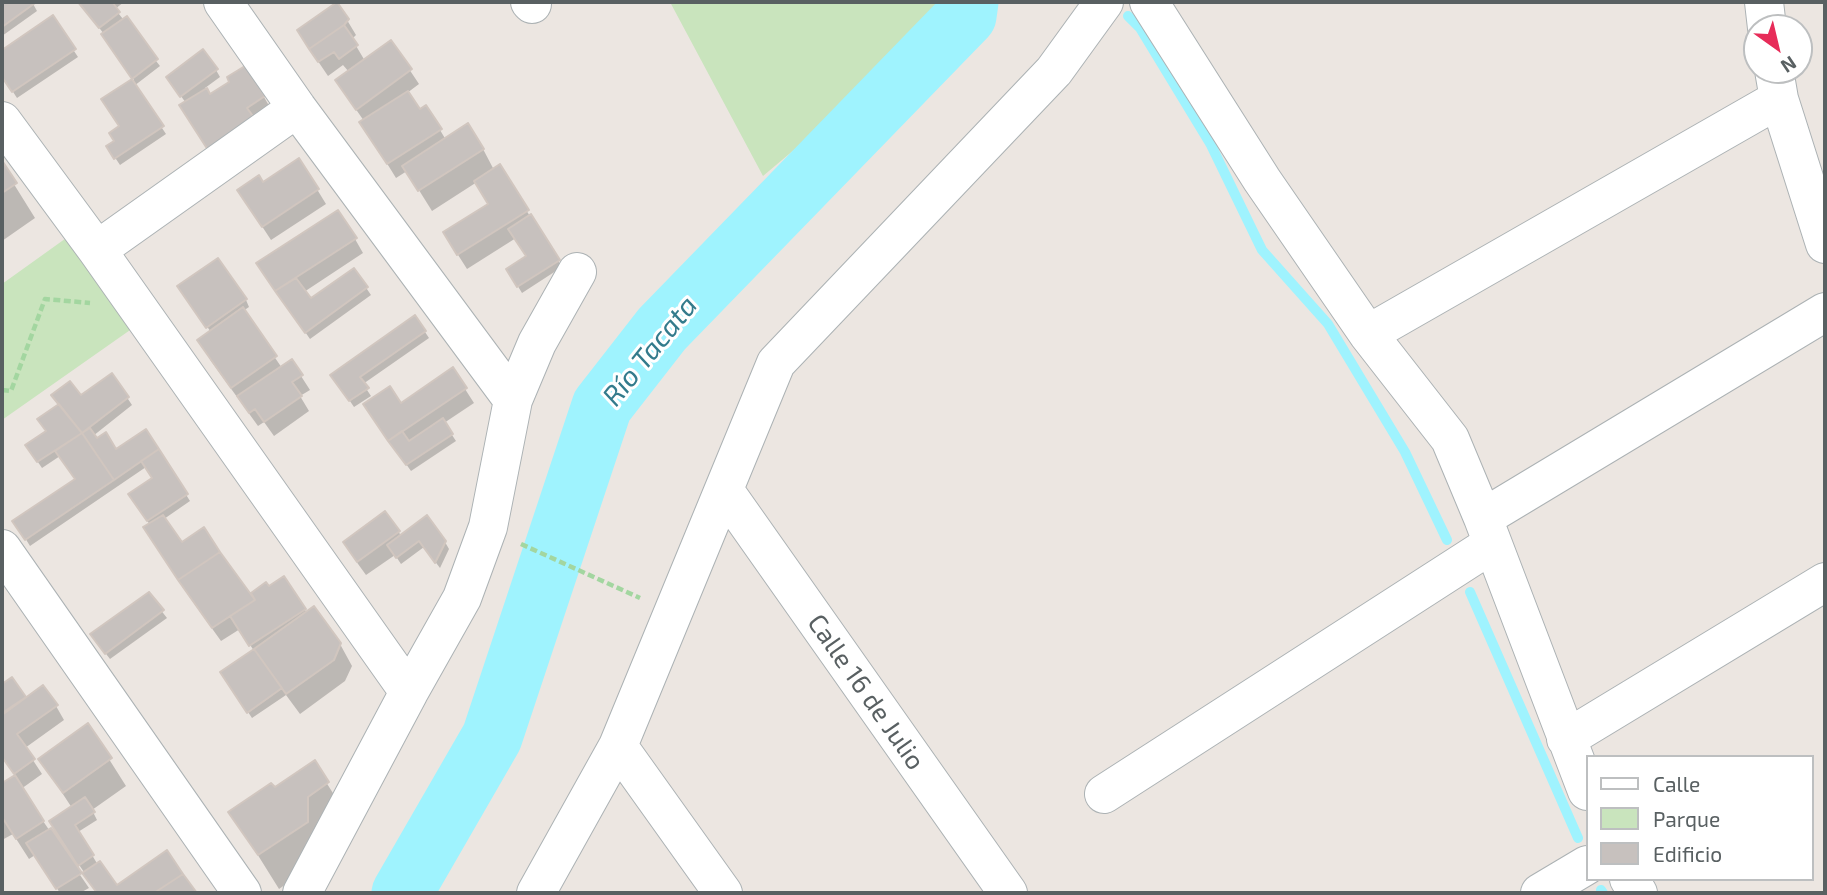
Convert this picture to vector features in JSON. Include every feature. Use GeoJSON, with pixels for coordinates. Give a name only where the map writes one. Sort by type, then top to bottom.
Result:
{"type":"FeatureCollection","features":[{"type":"Feature","properties":{"kind":"street"},"geometry":{"type":"LineString","coordinates":[[223,2],[296,108],[513,400]]}},
{"type":"Feature","properties":{"kind":"street"},"geometry":{"type":"LineString","coordinates":[[536,893],[618,746],[776,363],[1055,71],[1104,2]]}},
{"type":"Feature","properties":{"kind":"street"},"geometry":{"type":"LineString","coordinates":[[1149,2],[1262,180],[1368,334],[1450,439],[1586,789]]}},
{"type":"Feature","properties":{"kind":"street"},"geometry":{"type":"LineString","coordinates":[[1368,334],[1776,84],[1825,244]]}},
{"type":"Feature","properties":{"kind":"street"},"geometry":{"type":"LineString","coordinates":[[97,250],[296,108]]}},
{"type":"Feature","properties":{"kind":"street"},"geometry":{"type":"LineString","coordinates":[[2,121],[97,250],[408,692]]}},
{"type":"Feature","properties":{"kind":"street"},"geometry":{"type":"LineString","coordinates":[[302,893],[408,692],[462,597],[488,527],[513,400],[537,343],[577,272]]}},
{"type":"Feature","properties":{"kind":"street"},"geometry":{"type":"LineString","coordinates":[[1104,794],[1487,531],[1825,312]]}},
{"type":"Feature","properties":{"kind":"street","name":"Calle 16 de Julio"},"geometry":{"type":"LineString","coordinates":[[724,490],[1008,893]]}},
{"type":"Feature","properties":{"kind":"street"},"geometry":{"type":"LineString","coordinates":[[2,549],[243,893]]}},
{"type":"Feature","properties":{"kind":"street"},"geometry":{"type":"LineString","coordinates":[[1566,739],[1825,582]]}},
{"type":"Feature","properties":{"kind":"street"},"geometry":{"type":"LineString","coordinates":[[618,746],[723,893]]}},
{"type":"Feature","properties":{"kind":"street"},"geometry":{"type":"LineString","coordinates":[[1541,893],[1586,866]]}},
{"type":"Feature","properties":{"kind":"path"},"geometry":{"type":"LineString","coordinates":[[2,390],[10,391],[44,299],[136,307]]}},
{"type":"Feature","properties":{"kind":"path"},"geometry":{"type":"LineString","coordinates":[[530,549],[673,613]]}},
{"type":"Feature","properties":{"kind":"green space"},"geometry":{"type":"Polygon","coordinates":[[[670,2],[937,2],[936,13],[896,64],[763,176],[670,2]]]}},
{"type":"Feature","properties":{"kind":"green space"},"geometry":{"type":"Polygon","coordinates":[[[69,236],[133,328],[2,420],[2,284],[69,236]]]}},
{"type":"Feature","properties":{"kind":"building"},"geometry":{"type":"Polygon","coordinates":[[[2,2],[34,2],[35,3],[2,27],[2,2]]]}},
{"type":"Feature","properties":{"kind":"building"},"geometry":{"type":"Polygon","coordinates":[[[78,2],[112,2],[120,12],[99,28],[78,2]]]}},
{"type":"Feature","properties":{"kind":"building"},"geometry":{"type":"Polygon","coordinates":[[[337,2],[349,19],[309,49],[297,30],[337,2]]]}},
{"type":"Feature","properties":{"kind":"building"},"geometry":{"type":"Polygon","coordinates":[[[53,15],[76,49],[12,92],[2,77],[2,50],[53,15]]]}},
{"type":"Feature","properties":{"kind":"building"},"geometry":{"type":"Polygon","coordinates":[[[127,16],[158,59],[132,79],[101,34],[127,16]]]}},
{"type":"Feature","properties":{"kind":"building"},"geometry":{"type":"Polygon","coordinates":[[[344,25],[358,45],[339,59],[334,52],[318,62],[309,49],[344,25]]]}},
{"type":"Feature","properties":{"kind":"building"},"geometry":{"type":"Polygon","coordinates":[[[391,40],[412,69],[356,110],[335,80],[391,40]]]}},
{"type":"Feature","properties":{"kind":"building"},"geometry":{"type":"Polygon","coordinates":[[[203,49],[218,69],[180,97],[166,77],[203,49]]]}},
{"type":"Feature","properties":{"kind":"building"},"geometry":{"type":"Polygon","coordinates":[[[245,66],[265,96],[247,108],[255,119],[208,150],[179,105],[207,88],[210,94],[229,82],[227,77],[245,66]]]}},
{"type":"Feature","properties":{"kind":"building"},"geometry":{"type":"Polygon","coordinates":[[[132,79],[164,126],[114,159],[106,146],[114,141],[109,133],[119,126],[101,99],[132,79]]]}},
{"type":"Feature","properties":{"kind":"building"},"geometry":{"type":"Polygon","coordinates":[[[408,91],[420,109],[426,105],[442,129],[387,164],[359,122],[408,91]]]}},
{"type":"Feature","properties":{"kind":"building"},"geometry":{"type":"Polygon","coordinates":[[[468,123],[484,149],[418,191],[402,166],[468,123]]]}},
{"type":"Feature","properties":{"kind":"building"},"geometry":{"type":"Polygon","coordinates":[[[299,158],[319,189],[262,227],[237,190],[259,175],[263,182],[299,158]]]}},
{"type":"Feature","properties":{"kind":"building"},"geometry":{"type":"Polygon","coordinates":[[[2,163],[17,183],[2,193],[2,163]]]}},
{"type":"Feature","properties":{"kind":"building"},"geometry":{"type":"Polygon","coordinates":[[[500,164],[529,210],[457,255],[443,232],[488,204],[474,181],[500,164]]]}},
{"type":"Feature","properties":{"kind":"building"},"geometry":{"type":"Polygon","coordinates":[[[338,210],[357,238],[275,291],[256,263],[338,210]]]}},
{"type":"Feature","properties":{"kind":"building"},"geometry":{"type":"Polygon","coordinates":[[[531,214],[560,260],[517,287],[506,269],[526,256],[508,229],[531,214]]]}},
{"type":"Feature","properties":{"kind":"building"},"geometry":{"type":"Polygon","coordinates":[[[218,258],[247,299],[206,328],[177,286],[218,258]]]}},
{"type":"Feature","properties":{"kind":"building"},"geometry":{"type":"Polygon","coordinates":[[[354,268],[368,287],[305,333],[275,291],[296,278],[311,298],[354,268]]]}},
{"type":"Feature","properties":{"kind":"building"},"geometry":{"type":"Polygon","coordinates":[[[243,307],[277,356],[231,388],[197,340],[243,307]]]}},
{"type":"Feature","properties":{"kind":"building"},"geometry":{"type":"Polygon","coordinates":[[[415,315],[426,331],[360,377],[369,388],[349,401],[330,375],[415,315]]]}},
{"type":"Feature","properties":{"kind":"building"},"geometry":{"type":"Polygon","coordinates":[[[292,359],[303,375],[292,382],[302,396],[264,422],[255,409],[249,413],[237,396],[292,359]]]}},
{"type":"Feature","properties":{"kind":"building"},"geometry":{"type":"Polygon","coordinates":[[[453,367],[467,388],[388,441],[363,404],[390,386],[401,403],[453,367]]]}},
{"type":"Feature","properties":{"kind":"building"},"geometry":{"type":"Polygon","coordinates":[[[112,373],[129,397],[82,433],[51,395],[70,381],[81,395],[112,373]]]}},
{"type":"Feature","properties":{"kind":"building"},"geometry":{"type":"Polygon","coordinates":[[[59,404],[82,433],[37,462],[25,445],[46,431],[37,419],[59,404]]]}},
{"type":"Feature","properties":{"kind":"building"},"geometry":{"type":"Polygon","coordinates":[[[443,418],[453,434],[406,465],[388,441],[402,431],[409,441],[443,418]]]}},
{"type":"Feature","properties":{"kind":"building"},"geometry":{"type":"Polygon","coordinates":[[[90,428],[97,438],[106,432],[116,449],[146,429],[159,449],[114,480],[82,433],[90,428]]]}},
{"type":"Feature","properties":{"kind":"building"},"geometry":{"type":"Polygon","coordinates":[[[82,433],[114,480],[25,540],[12,521],[75,479],[55,451],[82,433]]]}},
{"type":"Feature","properties":{"kind":"building"},"geometry":{"type":"Polygon","coordinates":[[[159,449],[188,494],[147,521],[128,494],[152,478],[141,461],[159,449]]]}},
{"type":"Feature","properties":{"kind":"building"},"geometry":{"type":"Polygon","coordinates":[[[385,511],[400,531],[357,562],[343,542],[385,511]]]}},
{"type":"Feature","properties":{"kind":"building"},"geometry":{"type":"Polygon","coordinates":[[[163,515],[182,542],[204,527],[220,552],[178,580],[143,527],[163,515]]]}},
{"type":"Feature","properties":{"kind":"building"},"geometry":{"type":"Polygon","coordinates":[[[427,515],[446,541],[435,563],[419,541],[396,558],[387,545],[427,515]]]}},
{"type":"Feature","properties":{"kind":"building"},"geometry":{"type":"Polygon","coordinates":[[[220,552],[255,600],[212,628],[178,580],[220,552]]]}},
{"type":"Feature","properties":{"kind":"building"},"geometry":{"type":"Polygon","coordinates":[[[284,576],[306,609],[249,646],[230,616],[255,600],[251,593],[266,582],[269,586],[284,576]]]}},
{"type":"Feature","properties":{"kind":"building"},"geometry":{"type":"Polygon","coordinates":[[[149,592],[164,610],[105,654],[90,634],[149,592]]]}},
{"type":"Feature","properties":{"kind":"building"},"geometry":{"type":"Polygon","coordinates":[[[314,606],[341,643],[334,660],[286,694],[254,649],[314,606]]]}},
{"type":"Feature","properties":{"kind":"building"},"geometry":{"type":"Polygon","coordinates":[[[254,649],[282,688],[247,713],[220,672],[254,649]]]}},
{"type":"Feature","properties":{"kind":"building"},"geometry":{"type":"Polygon","coordinates":[[[12,677],[26,697],[2,713],[2,684],[12,677]]]}},
{"type":"Feature","properties":{"kind":"building"},"geometry":{"type":"Polygon","coordinates":[[[43,685],[58,705],[17,734],[35,759],[14,774],[2,757],[2,715],[43,685]]]}},
{"type":"Feature","properties":{"kind":"building"},"geometry":{"type":"Polygon","coordinates":[[[88,723],[112,758],[63,793],[38,759],[88,723]]]}},
{"type":"Feature","properties":{"kind":"building"},"geometry":{"type":"Polygon","coordinates":[[[315,760],[329,782],[308,797],[308,822],[258,855],[228,812],[271,783],[275,787],[315,760]]]}},
{"type":"Feature","properties":{"kind":"building"},"geometry":{"type":"Polygon","coordinates":[[[15,775],[44,821],[16,839],[2,817],[2,783],[15,775]]]}},
{"type":"Feature","properties":{"kind":"building"},"geometry":{"type":"Polygon","coordinates":[[[85,797],[95,812],[75,825],[94,855],[78,866],[49,821],[85,797]]]}},
{"type":"Feature","properties":{"kind":"building"},"geometry":{"type":"Polygon","coordinates":[[[51,828],[82,873],[56,889],[26,843],[51,828]]]}},
{"type":"Feature","properties":{"kind":"building"},"geometry":{"type":"Polygon","coordinates":[[[167,850],[183,874],[154,893],[97,893],[82,873],[100,861],[117,885],[167,850]]]}},
{"type":"Feature","properties":{"kind":"building"},"geometry":{"type":"Polygon","coordinates":[[[183,874],[197,893],[154,893],[183,874]]]}},
{"type":"Feature","properties":{"kind":"waterway","name":"Río Tacata"},"geometry":{"type":"LineString","coordinates":[[402,893],[492,737],[602,406],[662,329],[966,16],[968,2]]}},
{"type":"Feature","properties":{"kind":"waterway"},"geometry":{"type":"LineString","coordinates":[[1128,16],[1140,28],[1211,145],[1262,250],[1328,324],[1405,452],[1447,540]]}},
{"type":"Feature","properties":{"kind":"waterway"},"geometry":{"type":"LineString","coordinates":[[1470,592],[1578,838]]}}]}
